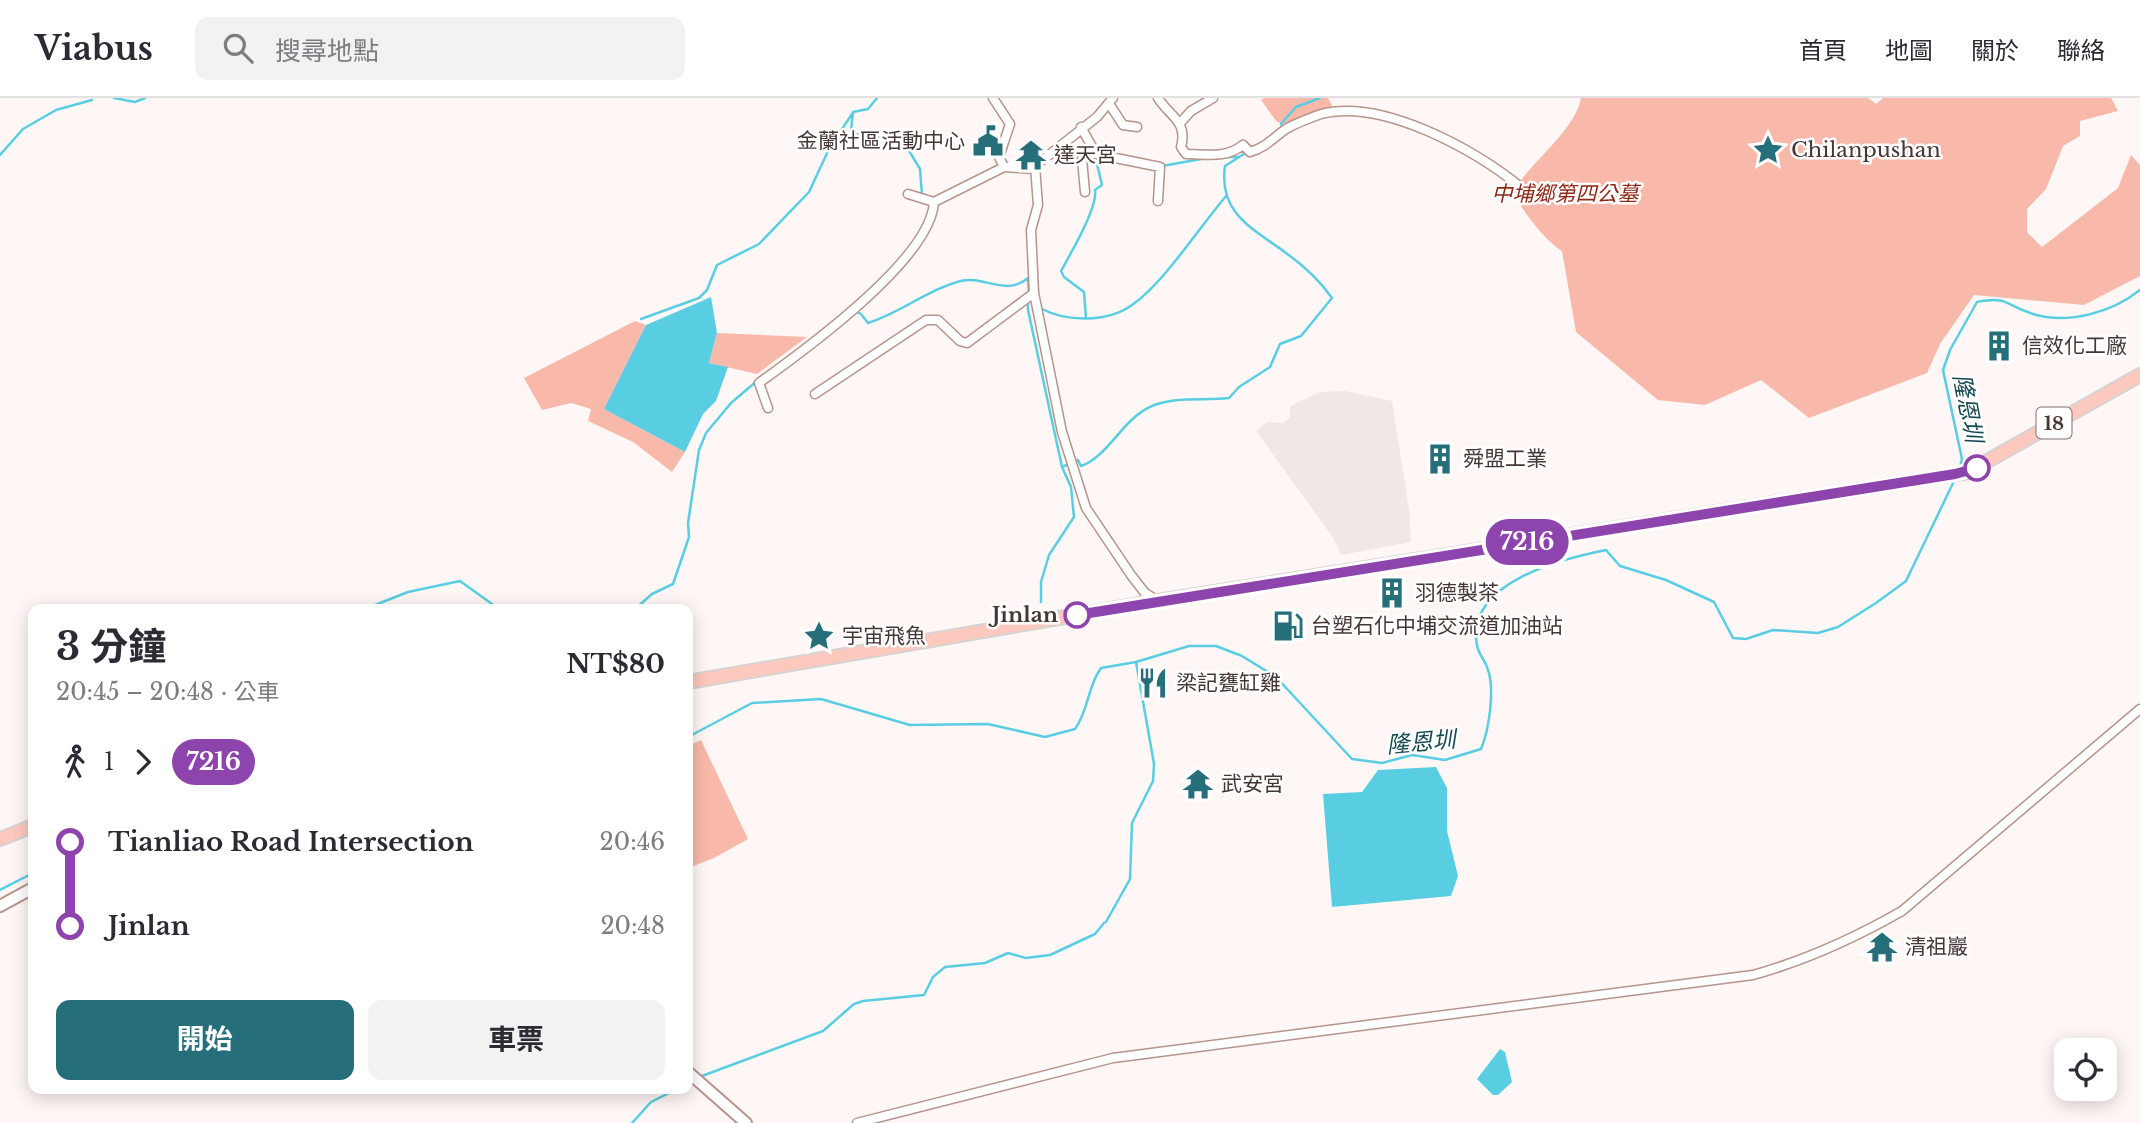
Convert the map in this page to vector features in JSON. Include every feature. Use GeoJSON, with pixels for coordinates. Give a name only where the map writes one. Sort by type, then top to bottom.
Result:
{"type":"FeatureCollection","features":[{"type":"Feature","properties":{"kind":"main road","name":"18"},"geometry":{"type":"LineString","coordinates":[[693,681],[1158,601],[1961,473],[2140,375]]}},
{"type":"Feature","properties":{"kind":"main road"},"geometry":{"type":"LineString","coordinates":[[0,839],[28,828]]}},
{"type":"Feature","properties":{"kind":"street"},"geometry":{"type":"LineString","coordinates":[[993,98],[1010,124],[999,158],[1004,167]]}},
{"type":"Feature","properties":{"kind":"street"},"geometry":{"type":"LineString","coordinates":[[1158,98],[1164,108],[1181,122],[1184,135],[1181,147],[1186,154],[1213,156],[1231,153],[1243,145],[1250,152],[1260,150],[1287,128],[1338,108],[1377,110],[1454,141],[1493,164],[1522,188]]}},
{"type":"Feature","properties":{"kind":"street"},"geometry":{"type":"LineString","coordinates":[[1181,122],[1191,111],[1213,98]]}},
{"type":"Feature","properties":{"kind":"street"},"geometry":{"type":"LineString","coordinates":[[1137,127],[1123,125],[1111,102],[1035,166],[1038,205],[1031,230],[1034,293],[1062,432],[1086,508],[1131,575],[1145,593],[1158,601]]}},
{"type":"Feature","properties":{"kind":"street"},"geometry":{"type":"LineString","coordinates":[[1081,127],[1095,153]]}},
{"type":"Feature","properties":{"kind":"street"},"geometry":{"type":"LineString","coordinates":[[1085,192],[1082,159],[1095,153],[1160,167],[1158,201]]}},
{"type":"Feature","properties":{"kind":"street"},"geometry":{"type":"LineString","coordinates":[[908,194],[934,202],[1004,167],[1035,169]]}},
{"type":"Feature","properties":{"kind":"street"},"geometry":{"type":"LineString","coordinates":[[768,408],[759,383],[848,316],[873,292],[920,242],[934,214],[934,202]]}},
{"type":"Feature","properties":{"kind":"street"},"geometry":{"type":"LineString","coordinates":[[815,394],[926,320],[938,320],[960,341],[967,343],[1034,293]]}},
{"type":"Feature","properties":{"kind":"street"},"geometry":{"type":"LineString","coordinates":[[857,1123],[1113,1059],[1753,975],[1800,962],[1858,936],[1902,911],[2140,709]]}},
{"type":"Feature","properties":{"kind":"street"},"geometry":{"type":"LineString","coordinates":[[0,906],[28,891]]}},
{"type":"Feature","properties":{"kind":"street"},"geometry":{"type":"LineString","coordinates":[[693,1076],[746,1123]]}},
{"type":"Feature","properties":{"kind":"shaded area"},"geometry":{"type":"Polygon","coordinates":[[[1345,391],[1392,401],[1409,509],[1411,542],[1341,555],[1334,539],[1256,431],[1267,422],[1283,423],[1290,418],[1290,406],[1320,392],[1345,391]]]}},
{"type":"Feature","properties":{"kind":"green space"},"geometry":{"type":"Polygon","coordinates":[[[1328,98],[1332,106],[1288,125],[1277,122],[1261,100],[1328,98]]]}},
{"type":"Feature","properties":{"kind":"green space","name":"中埔鄉第四公墓"},"geometry":{"type":"Polygon","coordinates":[[[1581,98],[1868,98],[1876,104],[1883,98],[2111,98],[2118,111],[2080,121],[2080,136],[2063,146],[2046,189],[2027,209],[2027,232],[2042,247],[2118,188],[2131,155],[2140,165],[2140,276],[2084,305],[1974,295],[1940,344],[1927,373],[1809,418],[1761,380],[1705,405],[1658,400],[1576,332],[1562,251],[1545,237],[1521,206],[1520,182],[1572,120],[1581,98]]]}},
{"type":"Feature","properties":{"kind":"green space"},"geometry":{"type":"Polygon","coordinates":[[[635,321],[646,325],[604,409],[685,452],[672,472],[633,442],[588,421],[591,409],[571,403],[542,410],[524,378],[635,321]]]}},
{"type":"Feature","properties":{"kind":"green space"},"geometry":{"type":"Polygon","coordinates":[[[717,333],[807,337],[757,374],[709,363],[717,333]]]}},
{"type":"Feature","properties":{"kind":"green space"},"geometry":{"type":"Polygon","coordinates":[[[701,740],[748,839],[693,866],[693,744],[701,740]]]}},
{"type":"Feature","properties":{"kind":"water"},"geometry":{"type":"Polygon","coordinates":[[[711,297],[717,333],[709,363],[728,367],[716,401],[703,414],[685,452],[604,409],[646,325],[711,297]]]}},
{"type":"Feature","properties":{"kind":"water"},"geometry":{"type":"Polygon","coordinates":[[[1436,767],[1447,788],[1447,831],[1458,876],[1451,896],[1332,907],[1323,794],[1362,792],[1378,770],[1436,767]]]}},
{"type":"Feature","properties":{"kind":"water"},"geometry":{"type":"Polygon","coordinates":[[[1500,1049],[1505,1052],[1512,1082],[1498,1095],[1493,1095],[1477,1079],[1500,1049]]]}},
{"type":"Feature","properties":{"kind":"waterway"},"geometry":{"type":"LineString","coordinates":[[114,98],[135,102],[145,98]]}},
{"type":"Feature","properties":{"kind":"waterway"},"geometry":{"type":"LineString","coordinates":[[877,98],[868,109],[853,112],[851,131],[863,137],[902,139],[920,169],[922,195]]}},
{"type":"Feature","properties":{"kind":"waterway"},"geometry":{"type":"LineString","coordinates":[[1284,128],[1281,124],[1296,107],[1320,98]]}},
{"type":"Feature","properties":{"kind":"waterway"},"geometry":{"type":"LineString","coordinates":[[0,155],[23,129],[56,110],[92,100]]}},
{"type":"Feature","properties":{"kind":"waterway"},"geometry":{"type":"LineString","coordinates":[[641,319],[699,298],[707,290],[717,265],[759,244],[809,192],[829,149],[852,114]]}},
{"type":"Feature","properties":{"kind":"waterway"},"geometry":{"type":"LineString","coordinates":[[1041,602],[1041,582],[1049,555],[1074,517],[1071,487],[1062,467],[1078,460],[1081,466],[1091,461],[1132,419],[1152,406],[1180,400],[1229,398],[1239,387],[1270,367],[1280,344],[1301,336],[1332,298],[1305,268],[1251,228],[1233,208],[1224,183],[1225,166],[1247,152]]}},
{"type":"Feature","properties":{"kind":"waterway"},"geometry":{"type":"LineString","coordinates":[[1224,157],[1238,157]]}},
{"type":"Feature","properties":{"kind":"waterway"},"geometry":{"type":"LineString","coordinates":[[1162,166],[1207,158]]}},
{"type":"Feature","properties":{"kind":"waterway"},"geometry":{"type":"LineString","coordinates":[[1086,318],[1084,292],[1064,277],[1061,271],[1088,218],[1095,190],[1102,185],[1097,164],[1108,160]]}},
{"type":"Feature","properties":{"kind":"waterway"},"geometry":{"type":"LineString","coordinates":[[1128,164],[1152,168]]}},
{"type":"Feature","properties":{"kind":"waterway"},"geometry":{"type":"LineString","coordinates":[[1040,308],[1062,316],[1086,319],[1111,315],[1132,305],[1157,283],[1227,195]]}},
{"type":"Feature","properties":{"kind":"waterway"},"geometry":{"type":"LineString","coordinates":[[884,276],[896,263]]}},
{"type":"Feature","properties":{"kind":"waterway"},"geometry":{"type":"LineString","coordinates":[[855,311],[868,323],[937,290],[969,280],[1011,286],[1028,278],[1029,293]]}},
{"type":"Feature","properties":{"kind":"waterway","name":"隆恩圳"},"geometry":{"type":"LineString","coordinates":[[1959,470],[1962,459],[1943,370],[1950,350],[1977,302],[1996,300],[2033,314],[2075,317],[2117,305],[2140,290]]}},
{"type":"Feature","properties":{"kind":"waterway"},"geometry":{"type":"LineString","coordinates":[[1028,299],[1028,310],[1062,467]]}},
{"type":"Feature","properties":{"kind":"waterway"},"geometry":{"type":"LineString","coordinates":[[641,604],[652,594],[673,584],[689,537],[688,523],[699,450],[706,433],[731,403],[758,380]]}},
{"type":"Feature","properties":{"kind":"waterway","name":"隆恩圳"},"geometry":{"type":"LineString","coordinates":[[693,734],[752,703],[821,699],[910,725],[988,724],[1045,737],[1075,729],[1101,668],[1136,662],[1189,646],[1216,646],[1242,656],[1276,677],[1352,759],[1382,763],[1412,755],[1445,760],[1481,749],[1489,721],[1491,688],[1487,667],[1477,645],[1477,623],[1486,605],[1501,590],[1520,578],[1565,560],[1606,550],[1620,566],[1666,580],[1714,602],[1733,638],[1746,639],[1773,630],[1818,633],[1838,627],[1906,581],[1955,479]]}},
{"type":"Feature","properties":{"kind":"waterway","name":"隆恩圳"},"geometry":{"type":"LineString","coordinates":[[378,604],[408,592],[460,581],[492,604]]}},
{"type":"Feature","properties":{"kind":"waterway"},"geometry":{"type":"LineString","coordinates":[[1106,922],[1130,879],[1132,823],[1153,781],[1154,764],[1136,662]]}},
{"type":"Feature","properties":{"kind":"waterway","name":"隆恩圳"},"geometry":{"type":"LineString","coordinates":[[0,890],[28,876]]}},
{"type":"Feature","properties":{"kind":"waterway"},"geometry":{"type":"LineString","coordinates":[[702,1076],[823,1031],[854,1004],[924,995],[933,977],[945,967],[985,963],[1008,953],[1026,958],[1050,955],[1095,934],[1104,923]]}},
{"type":"Feature","properties":{"kind":"waterway"},"geometry":{"type":"LineString","coordinates":[[632,1123],[651,1102],[667,1094]]}},
{"type":"Feature","properties":{"kind":"bus line","name":"7216"},"geometry":{"type":"LineString","coordinates":[[1077,615],[1968,472],[1977,468]]}},
{"type":"Feature","properties":{"kind":"place","name":"金蘭社區活動中心"},"geometry":{"type":"Point","coordinates":[988,141]}},
{"type":"Feature","properties":{"kind":"place","name":"Chilanpushan"},"geometry":{"type":"Point","coordinates":[1768,150]}},
{"type":"Feature","properties":{"kind":"place","name":"達天宮"},"geometry":{"type":"Point","coordinates":[1031,155]}},
{"type":"Feature","properties":{"kind":"place","name":"信效化工廠"},"geometry":{"type":"Point","coordinates":[1999,346]}},
{"type":"Feature","properties":{"kind":"place","name":"舜盟工業"},"geometry":{"type":"Point","coordinates":[1440,459]}},
{"type":"Feature","properties":{"kind":"place","name":"羽德製茶"},"geometry":{"type":"Point","coordinates":[1392,593]}},
{"type":"Feature","properties":{"kind":"place","name":"Jinlan"},"geometry":{"type":"Point","coordinates":[1077,615]}},
{"type":"Feature","properties":{"kind":"place","name":"台塑石化中埔交流道加油站"},"geometry":{"type":"Point","coordinates":[1288,626]}},
{"type":"Feature","properties":{"kind":"place","name":"宇宙飛魚"},"geometry":{"type":"Point","coordinates":[819,636]}},
{"type":"Feature","properties":{"kind":"place","name":"梁記甕缸雞"},"geometry":{"type":"Point","coordinates":[1153,683]}},
{"type":"Feature","properties":{"kind":"place","name":"武安宮"},"geometry":{"type":"Point","coordinates":[1198,784]}},
{"type":"Feature","properties":{"kind":"place","name":"清祖巖"},"geometry":{"type":"Point","coordinates":[1882,947]}}]}
